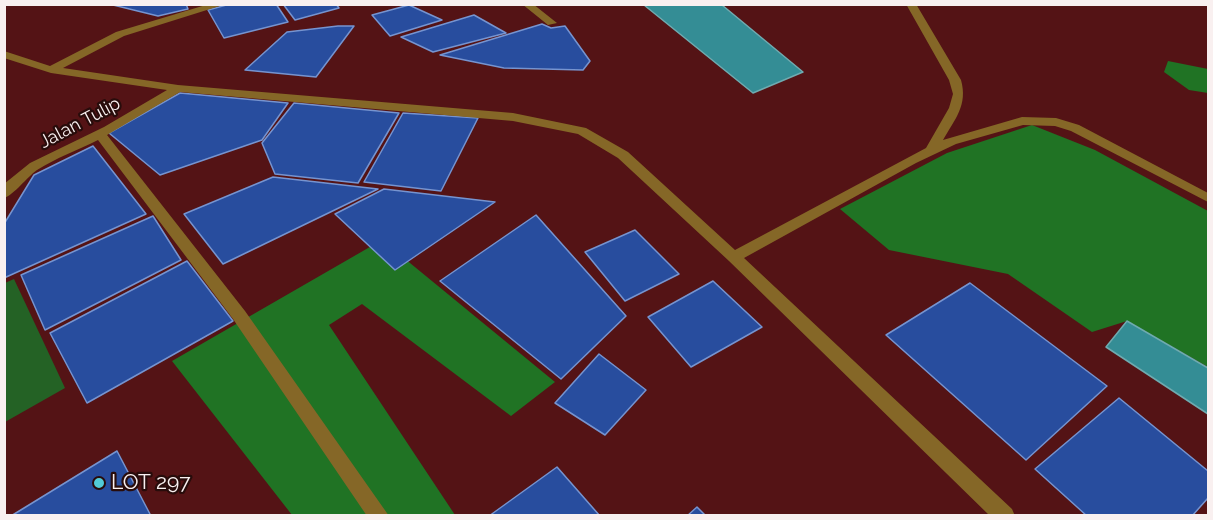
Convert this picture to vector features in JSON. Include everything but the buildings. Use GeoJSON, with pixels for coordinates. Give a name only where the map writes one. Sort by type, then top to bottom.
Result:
{"type":"FeatureCollection","features":[{"type":"Feature","properties":{"kind":"street"},"geometry":{"type":"LineString","coordinates":[[51,70],[120,34],[222,4]]}},
{"type":"Feature","properties":{"kind":"street"},"geometry":{"type":"LineString","coordinates":[[526,4],[552,23]]}},
{"type":"Feature","properties":{"kind":"street"},"geometry":{"type":"LineString","coordinates":[[911,4],[955,80],[959,94],[955,108],[930,151]]}},
{"type":"Feature","properties":{"kind":"street"},"geometry":{"type":"LineString","coordinates":[[4,54],[51,70],[178,88],[513,117],[582,131],[623,154],[1005,516]]}},
{"type":"Feature","properties":{"kind":"street","name":"Jalan Tulip"},"geometry":{"type":"LineString","coordinates":[[4,194],[11,183],[32,169],[100,134],[178,88]]}},
{"type":"Feature","properties":{"kind":"street"},"geometry":{"type":"LineString","coordinates":[[734,257],[930,151],[952,141],[1022,121],[1056,122],[1075,128],[1209,198]]}},
{"type":"Feature","properties":{"kind":"street"},"geometry":{"type":"LineString","coordinates":[[100,134],[239,315],[379,516]]}},
{"type":"Feature","properties":{"kind":"green space"},"geometry":{"type":"Polygon","coordinates":[[[1168,61],[1208,69],[1208,93],[1189,90],[1164,72],[1168,61]]]}},
{"type":"Feature","properties":{"kind":"green space"},"geometry":{"type":"Polygon","coordinates":[[[1032,125],[1095,150],[1208,211],[1208,367],[1127,321],[1092,332],[1008,274],[889,250],[840,209],[947,153],[1032,125]]]}},
{"type":"Feature","properties":{"kind":"green space"},"geometry":{"type":"Polygon","coordinates":[[[382,240],[555,382],[511,416],[362,304],[329,325],[455,515],[292,515],[172,361],[382,240]]]}},
{"type":"Feature","properties":{"kind":"green space"},"geometry":{"type":"Polygon","coordinates":[[[14,279],[65,388],[5,422],[5,283],[14,279]]]}},
{"type":"Feature","properties":{"kind":"water"},"geometry":{"type":"Polygon","coordinates":[[[644,5],[722,5],[803,72],[753,93],[644,5]]]}},
{"type":"Feature","properties":{"kind":"water"},"geometry":{"type":"Polygon","coordinates":[[[1127,321],[1208,368],[1208,414],[1106,347],[1127,321]]]}},
{"type":"Feature","properties":{"kind":"place","name":"LOT 297"},"geometry":{"type":"Point","coordinates":[99,483]}}]}
